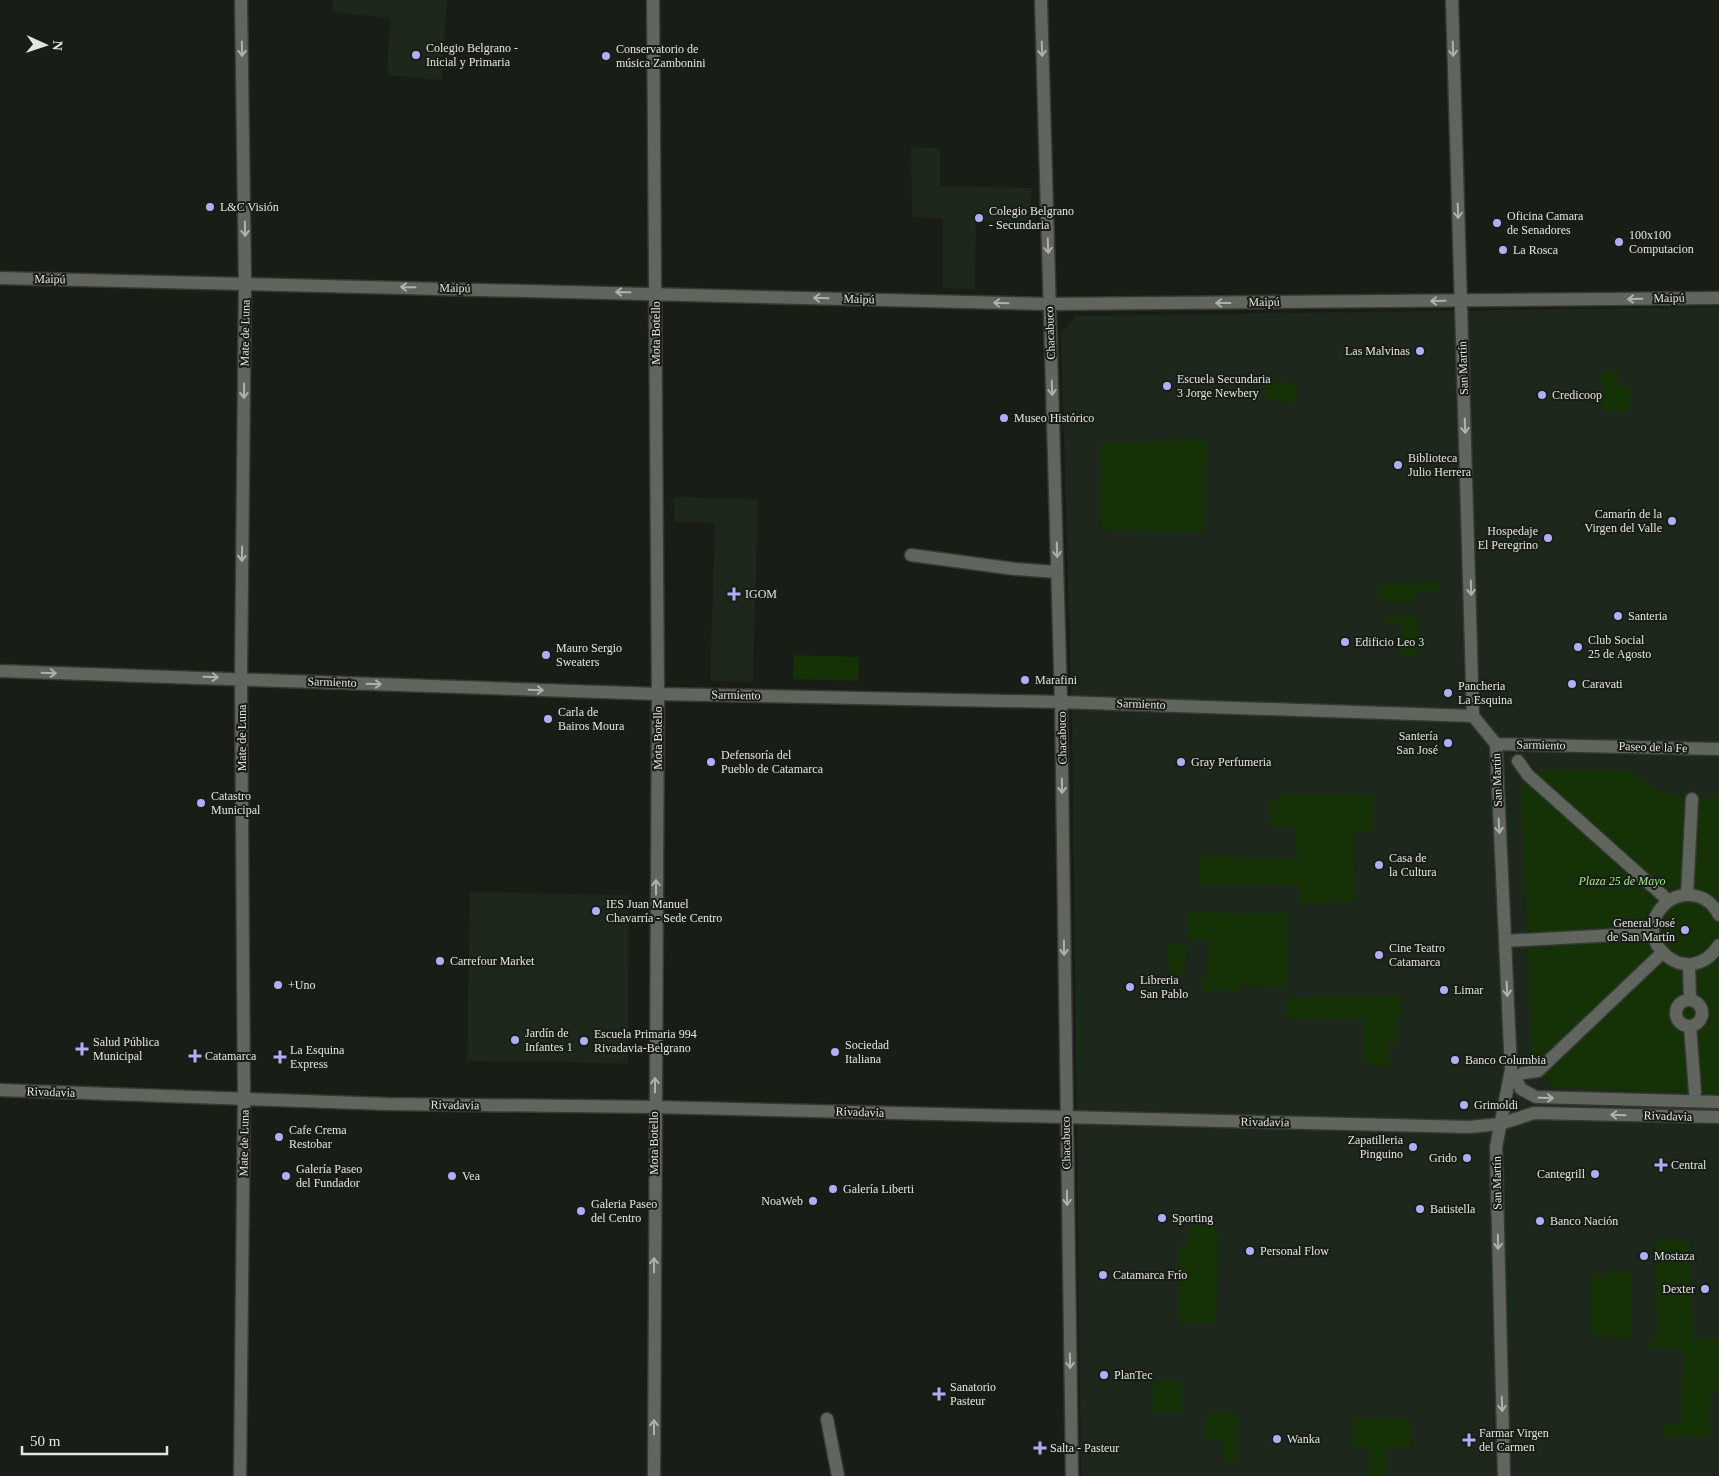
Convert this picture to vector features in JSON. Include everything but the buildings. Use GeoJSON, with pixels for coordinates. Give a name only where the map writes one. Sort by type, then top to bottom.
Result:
{"type":"FeatureCollection","features":[{"type":"Feature","properties":{"kind":"street","name":"Mate de Luna"},"geometry":{"type":"LineString","coordinates":[[240,1476],[244,1100],[241,678],[245,283],[241,0]]}},
{"type":"Feature","properties":{"kind":"street","name":"Mota Botello"},"geometry":{"type":"LineString","coordinates":[[653,0],[658,694],[654,1476]]}},
{"type":"Feature","properties":{"kind":"street","name":"Chacabuco"},"geometry":{"type":"LineString","coordinates":[[1041,0],[1062,702],[1072,1476]]}},
{"type":"Feature","properties":{"kind":"street","name":"San Martín"},"geometry":{"type":"LineString","coordinates":[[1452,0],[1473,716],[1496,744],[1505,941],[1517,1072],[1500,1124],[1496,1156],[1504,1476]]}},
{"type":"Feature","properties":{"kind":"street","name":"Maipú"},"geometry":{"type":"LineString","coordinates":[[0,278],[1049,304],[1719,298]]}},
{"type":"Feature","properties":{"kind":"street"},"geometry":{"type":"LineString","coordinates":[[911,554],[1006,568],[1057,572]]}},
{"type":"Feature","properties":{"kind":"street","name":"Sarmiento"},"geometry":{"type":"LineString","coordinates":[[0,671],[658,694],[1062,702],[1473,716]]}},
{"type":"Feature","properties":{"kind":"street","name":"Sarmiento"},"geometry":{"type":"LineString","coordinates":[[1496,744],[1587,745]]}},
{"type":"Feature","properties":{"kind":"street","name":"Paseo de la Fe"},"geometry":{"type":"LineString","coordinates":[[1587,745],[1719,749]]}},
{"type":"Feature","properties":{"kind":"street"},"geometry":{"type":"LineString","coordinates":[[1518,761],[1528,775],[1669,901]]}},
{"type":"Feature","properties":{"kind":"street"},"geometry":{"type":"LineString","coordinates":[[1687,895],[1692,799]]}},
{"type":"Feature","properties":{"kind":"street"},"geometry":{"type":"LineString","coordinates":[[1717,907],[1697,896],[1687,895],[1669,901],[1657,915],[1653,933],[1656,944],[1662,953],[1679,964],[1699,963],[1718,951]]}},
{"type":"Feature","properties":{"kind":"street"},"geometry":{"type":"LineString","coordinates":[[1505,941],[1653,933]]}},
{"type":"Feature","properties":{"kind":"street"},"geometry":{"type":"LineString","coordinates":[[1517,1072],[1538,1071],[1662,953]]}},
{"type":"Feature","properties":{"kind":"street"},"geometry":{"type":"LineString","coordinates":[[1689,965],[1690,1000]]}},
{"type":"Feature","properties":{"kind":"street"},"geometry":{"type":"LineString","coordinates":[[1690,1000],[1700,1007],[1701,1015],[1697,1022],[1690,1026],[1682,1024],[1676,1013],[1682,1002],[1690,1000]]}},
{"type":"Feature","properties":{"kind":"street"},"geometry":{"type":"LineString","coordinates":[[1690,1026],[1695,1092]]}},
{"type":"Feature","properties":{"kind":"street","name":"Rivadavia"},"geometry":{"type":"LineString","coordinates":[[1517,1072],[1521,1089],[1536,1097],[1719,1102]]}},
{"type":"Feature","properties":{"kind":"street","name":"Rivadavia"},"geometry":{"type":"LineString","coordinates":[[0,1090],[244,1100],[655,1107],[1469,1127],[1500,1124],[1534,1113],[1552,1112],[1719,1118]]}},
{"type":"Feature","properties":{"kind":"street"},"geometry":{"type":"LineString","coordinates":[[827,1419],[838,1476]]}},
{"type":"Feature","properties":{"kind":"shaded area","name":"Colegio Belgrano - Inicial y Primaria"},"geometry":{"type":"Polygon","coordinates":[[[333,0],[447,0],[442,80],[387,75],[390,18],[332,12],[333,0]]]}},
{"type":"Feature","properties":{"kind":"shaded area","name":"Colegio Belgrano - Secundaria"},"geometry":{"type":"Polygon","coordinates":[[[911,147],[940,148],[940,186],[1032,188],[1030,221],[976,221],[975,289],[943,288],[943,219],[912,217],[911,147]]]}},
{"type":"Feature","properties":{"kind":"shaded area"},"geometry":{"type":"Polygon","coordinates":[[[1719,307],[1719,1476],[1081,1476],[1072,728],[1061,333],[1076,316],[1719,307]]]}},
{"type":"Feature","properties":{"kind":"shaded area","name":"IGOM"},"geometry":{"type":"Polygon","coordinates":[[[674,497],[758,499],[753,682],[710,681],[715,523],[674,522],[674,497]]]}},
{"type":"Feature","properties":{"kind":"shaded area"},"geometry":{"type":"Polygon","coordinates":[[[470,892],[629,895],[628,1063],[467,1061],[470,892]]]}},
{"type":"Feature","properties":{"kind":"green space"},"geometry":{"type":"Polygon","coordinates":[[[1618,371],[1618,385],[1629,386],[1629,411],[1602,411],[1601,372],[1618,371]]]}},
{"type":"Feature","properties":{"kind":"green space"},"geometry":{"type":"Polygon","coordinates":[[[1264,380],[1297,383],[1296,404],[1265,399],[1264,380]]]}},
{"type":"Feature","properties":{"kind":"green space"},"geometry":{"type":"Polygon","coordinates":[[[1207,439],[1204,532],[1102,530],[1100,443],[1207,439]]]}},
{"type":"Feature","properties":{"kind":"green space"},"geometry":{"type":"Polygon","coordinates":[[[1439,582],[1440,591],[1416,592],[1416,601],[1379,601],[1378,584],[1439,582]]]}},
{"type":"Feature","properties":{"kind":"green space"},"geometry":{"type":"Polygon","coordinates":[[[1385,616],[1417,616],[1417,656],[1402,656],[1402,623],[1385,623],[1385,616]]]}},
{"type":"Feature","properties":{"kind":"green space"},"geometry":{"type":"Polygon","coordinates":[[[794,655],[859,657],[858,681],[793,679],[794,655]]]}},
{"type":"Feature","properties":{"kind":"green space","name":"Plaza 25 de Mayo"},"geometry":{"type":"Polygon","coordinates":[[[1537,770],[1627,770],[1657,790],[1692,799],[1719,796],[1719,1093],[1555,1088],[1538,1071],[1532,1054],[1521,783],[1537,770]]]}},
{"type":"Feature","properties":{"kind":"green space"},"geometry":{"type":"Polygon","coordinates":[[[1278,794],[1372,795],[1373,830],[1353,830],[1355,901],[1300,904],[1299,886],[1199,884],[1200,856],[1297,858],[1295,827],[1270,826],[1269,801],[1278,802],[1278,794]]]}},
{"type":"Feature","properties":{"kind":"green space"},"geometry":{"type":"Polygon","coordinates":[[[1188,912],[1289,914],[1286,987],[1241,985],[1240,991],[1211,989],[1210,993],[1203,993],[1202,979],[1208,979],[1209,940],[1187,938],[1188,912]]]}},
{"type":"Feature","properties":{"kind":"green space"},"geometry":{"type":"Polygon","coordinates":[[[1168,944],[1187,944],[1184,975],[1169,975],[1168,944]]]}},
{"type":"Feature","properties":{"kind":"green space"},"geometry":{"type":"Polygon","coordinates":[[[1401,996],[1402,1019],[1397,1019],[1397,1043],[1388,1043],[1389,1066],[1363,1065],[1364,1019],[1285,1018],[1285,998],[1401,996]]]}},
{"type":"Feature","properties":{"kind":"green space"},"geometry":{"type":"Polygon","coordinates":[[[1189,1226],[1218,1226],[1216,1324],[1180,1323],[1180,1245],[1188,1245],[1189,1226]]]}},
{"type":"Feature","properties":{"kind":"green space"},"geometry":{"type":"Polygon","coordinates":[[[1656,1240],[1690,1241],[1693,1338],[1719,1339],[1719,1390],[1711,1390],[1709,1437],[1662,1436],[1663,1423],[1681,1424],[1684,1349],[1650,1348],[1651,1339],[1657,1339],[1656,1240]]]}},
{"type":"Feature","properties":{"kind":"green space"},"geometry":{"type":"Polygon","coordinates":[[[1606,1271],[1631,1271],[1631,1338],[1592,1336],[1591,1276],[1605,1276],[1606,1271]]]}},
{"type":"Feature","properties":{"kind":"green space"},"geometry":{"type":"Polygon","coordinates":[[[1153,1381],[1182,1381],[1182,1412],[1153,1411],[1153,1381]]]}},
{"type":"Feature","properties":{"kind":"green space"},"geometry":{"type":"Polygon","coordinates":[[[1206,1413],[1237,1414],[1237,1461],[1224,1461],[1224,1439],[1206,1439],[1206,1413]]]}},
{"type":"Feature","properties":{"kind":"green space"},"geometry":{"type":"Polygon","coordinates":[[[1353,1418],[1411,1420],[1410,1447],[1386,1449],[1386,1476],[1369,1476],[1369,1449],[1354,1448],[1353,1418]]]}},
{"type":"Feature","properties":{"kind":"place","name":"Colegio Belgrano - Inicial y Primaria"},"geometry":{"type":"Point","coordinates":[416,55]}},
{"type":"Feature","properties":{"kind":"place","name":"Conservatorio de música Zambonini"},"geometry":{"type":"Point","coordinates":[606,56]}},
{"type":"Feature","properties":{"kind":"place","name":"L&C Visión"},"geometry":{"type":"Point","coordinates":[210,207]}},
{"type":"Feature","properties":{"kind":"place","name":"Colegio Belgrano - Secundaria"},"geometry":{"type":"Point","coordinates":[979,218]}},
{"type":"Feature","properties":{"kind":"place","name":"Oficina Camara de Senadores"},"geometry":{"type":"Point","coordinates":[1497,223]}},
{"type":"Feature","properties":{"kind":"place","name":"100x100 Computacion"},"geometry":{"type":"Point","coordinates":[1619,242]}},
{"type":"Feature","properties":{"kind":"place","name":"La Rosca"},"geometry":{"type":"Point","coordinates":[1503,250]}},
{"type":"Feature","properties":{"kind":"place","name":"Las Malvinas"},"geometry":{"type":"Point","coordinates":[1420,351]}},
{"type":"Feature","properties":{"kind":"place","name":"Escuela Secundaria 3 Jorge Newbery"},"geometry":{"type":"Point","coordinates":[1167,386]}},
{"type":"Feature","properties":{"kind":"place","name":"Credicoop"},"geometry":{"type":"Point","coordinates":[1542,395]}},
{"type":"Feature","properties":{"kind":"place","name":"Museo Histórico"},"geometry":{"type":"Point","coordinates":[1004,418]}},
{"type":"Feature","properties":{"kind":"place","name":"Biblioteca Julio Herrera"},"geometry":{"type":"Point","coordinates":[1398,465]}},
{"type":"Feature","properties":{"kind":"place","name":"Camarín de la Virgen del Valle"},"geometry":{"type":"Point","coordinates":[1672,521]}},
{"type":"Feature","properties":{"kind":"place","name":"Hospedaje El Peregrino"},"geometry":{"type":"Point","coordinates":[1548,538]}},
{"type":"Feature","properties":{"kind":"place","name":"IGOM"},"geometry":{"type":"Point","coordinates":[734,594]}},
{"type":"Feature","properties":{"kind":"place","name":"Santeria"},"geometry":{"type":"Point","coordinates":[1618,616]}},
{"type":"Feature","properties":{"kind":"place","name":"Edificio Leo 3"},"geometry":{"type":"Point","coordinates":[1345,642]}},
{"type":"Feature","properties":{"kind":"place","name":"Club Social 25 de Agosto"},"geometry":{"type":"Point","coordinates":[1578,647]}},
{"type":"Feature","properties":{"kind":"place","name":"Mauro Sergio Sweaters"},"geometry":{"type":"Point","coordinates":[546,655]}},
{"type":"Feature","properties":{"kind":"place","name":"Marafini"},"geometry":{"type":"Point","coordinates":[1025,680]}},
{"type":"Feature","properties":{"kind":"place","name":"Caravati"},"geometry":{"type":"Point","coordinates":[1572,684]}},
{"type":"Feature","properties":{"kind":"place","name":"Pancheria La Esquina"},"geometry":{"type":"Point","coordinates":[1448,693]}},
{"type":"Feature","properties":{"kind":"place","name":"Carla de Bairos Moura"},"geometry":{"type":"Point","coordinates":[548,719]}},
{"type":"Feature","properties":{"kind":"place","name":"Santería San José"},"geometry":{"type":"Point","coordinates":[1448,743]}},
{"type":"Feature","properties":{"kind":"place","name":"Defensoría del Pueblo de Catamarca"},"geometry":{"type":"Point","coordinates":[711,762]}},
{"type":"Feature","properties":{"kind":"place","name":"Gray Perfumeria"},"geometry":{"type":"Point","coordinates":[1181,762]}},
{"type":"Feature","properties":{"kind":"place","name":"Catastro Municipal"},"geometry":{"type":"Point","coordinates":[201,803]}},
{"type":"Feature","properties":{"kind":"place","name":"Casa de la Cultura"},"geometry":{"type":"Point","coordinates":[1379,865]}},
{"type":"Feature","properties":{"kind":"place","name":"IES Juan Manuel Chavarría - Sede Centro"},"geometry":{"type":"Point","coordinates":[596,911]}},
{"type":"Feature","properties":{"kind":"place","name":"General José de San Martín"},"geometry":{"type":"Point","coordinates":[1685,930]}},
{"type":"Feature","properties":{"kind":"place","name":"Cine Teatro Catamarca"},"geometry":{"type":"Point","coordinates":[1379,955]}},
{"type":"Feature","properties":{"kind":"place","name":"Carrefour Market"},"geometry":{"type":"Point","coordinates":[440,961]}},
{"type":"Feature","properties":{"kind":"place","name":"+Uno"},"geometry":{"type":"Point","coordinates":[278,985]}},
{"type":"Feature","properties":{"kind":"place","name":"Libreria San Pablo"},"geometry":{"type":"Point","coordinates":[1130,987]}},
{"type":"Feature","properties":{"kind":"place","name":"Limar"},"geometry":{"type":"Point","coordinates":[1444,990]}},
{"type":"Feature","properties":{"kind":"place","name":"Jardín de Infantes 1"},"geometry":{"type":"Point","coordinates":[515,1040]}},
{"type":"Feature","properties":{"kind":"place","name":"Escuela Primaria 994 Rivadavia-Belgrano"},"geometry":{"type":"Point","coordinates":[584,1041]}},
{"type":"Feature","properties":{"kind":"place","name":"Salud Pública Municipal"},"geometry":{"type":"Point","coordinates":[82,1049]}},
{"type":"Feature","properties":{"kind":"place","name":"Sociedad Italiana"},"geometry":{"type":"Point","coordinates":[835,1052]}},
{"type":"Feature","properties":{"kind":"place","name":"Catamarca"},"geometry":{"type":"Point","coordinates":[195,1056]}},
{"type":"Feature","properties":{"kind":"place","name":"La Esquina Express"},"geometry":{"type":"Point","coordinates":[280,1057]}},
{"type":"Feature","properties":{"kind":"place","name":"Banco Columbia"},"geometry":{"type":"Point","coordinates":[1455,1060]}},
{"type":"Feature","properties":{"kind":"place","name":"Grimoldi"},"geometry":{"type":"Point","coordinates":[1464,1105]}},
{"type":"Feature","properties":{"kind":"place","name":"Cafe Crema Restobar"},"geometry":{"type":"Point","coordinates":[279,1137]}},
{"type":"Feature","properties":{"kind":"place","name":"Zapatilleria Pinguino"},"geometry":{"type":"Point","coordinates":[1413,1147]}},
{"type":"Feature","properties":{"kind":"place","name":"Grido"},"geometry":{"type":"Point","coordinates":[1467,1158]}},
{"type":"Feature","properties":{"kind":"place","name":"Central"},"geometry":{"type":"Point","coordinates":[1661,1165]}},
{"type":"Feature","properties":{"kind":"place","name":"Cantegrill"},"geometry":{"type":"Point","coordinates":[1595,1174]}},
{"type":"Feature","properties":{"kind":"place","name":"Galería Paseo del Fundador"},"geometry":{"type":"Point","coordinates":[286,1176]}},
{"type":"Feature","properties":{"kind":"place","name":"Vea"},"geometry":{"type":"Point","coordinates":[452,1176]}},
{"type":"Feature","properties":{"kind":"place","name":"Galería Liberti"},"geometry":{"type":"Point","coordinates":[833,1189]}},
{"type":"Feature","properties":{"kind":"place","name":"NoaWeb"},"geometry":{"type":"Point","coordinates":[813,1201]}},
{"type":"Feature","properties":{"kind":"place","name":"Batistella"},"geometry":{"type":"Point","coordinates":[1420,1209]}},
{"type":"Feature","properties":{"kind":"place","name":"Galeria Paseo del Centro"},"geometry":{"type":"Point","coordinates":[581,1211]}},
{"type":"Feature","properties":{"kind":"place","name":"Sporting"},"geometry":{"type":"Point","coordinates":[1162,1218]}},
{"type":"Feature","properties":{"kind":"place","name":"Banco Nación"},"geometry":{"type":"Point","coordinates":[1540,1221]}},
{"type":"Feature","properties":{"kind":"place","name":"Personal Flow"},"geometry":{"type":"Point","coordinates":[1250,1251]}},
{"type":"Feature","properties":{"kind":"place","name":"Mostaza"},"geometry":{"type":"Point","coordinates":[1644,1256]}},
{"type":"Feature","properties":{"kind":"place","name":"Catamarca Frío"},"geometry":{"type":"Point","coordinates":[1103,1275]}},
{"type":"Feature","properties":{"kind":"place","name":"Dexter"},"geometry":{"type":"Point","coordinates":[1705,1289]}},
{"type":"Feature","properties":{"kind":"place","name":"PlanTec"},"geometry":{"type":"Point","coordinates":[1104,1375]}},
{"type":"Feature","properties":{"kind":"place","name":"Sanatorio Pasteur"},"geometry":{"type":"Point","coordinates":[939,1394]}},
{"type":"Feature","properties":{"kind":"place","name":"Wanka"},"geometry":{"type":"Point","coordinates":[1277,1439]}},
{"type":"Feature","properties":{"kind":"place","name":"Farmar Virgen del Carmen"},"geometry":{"type":"Point","coordinates":[1469,1440]}},
{"type":"Feature","properties":{"kind":"place","name":"Salta - Pasteur"},"geometry":{"type":"Point","coordinates":[1040,1448]}}]}
